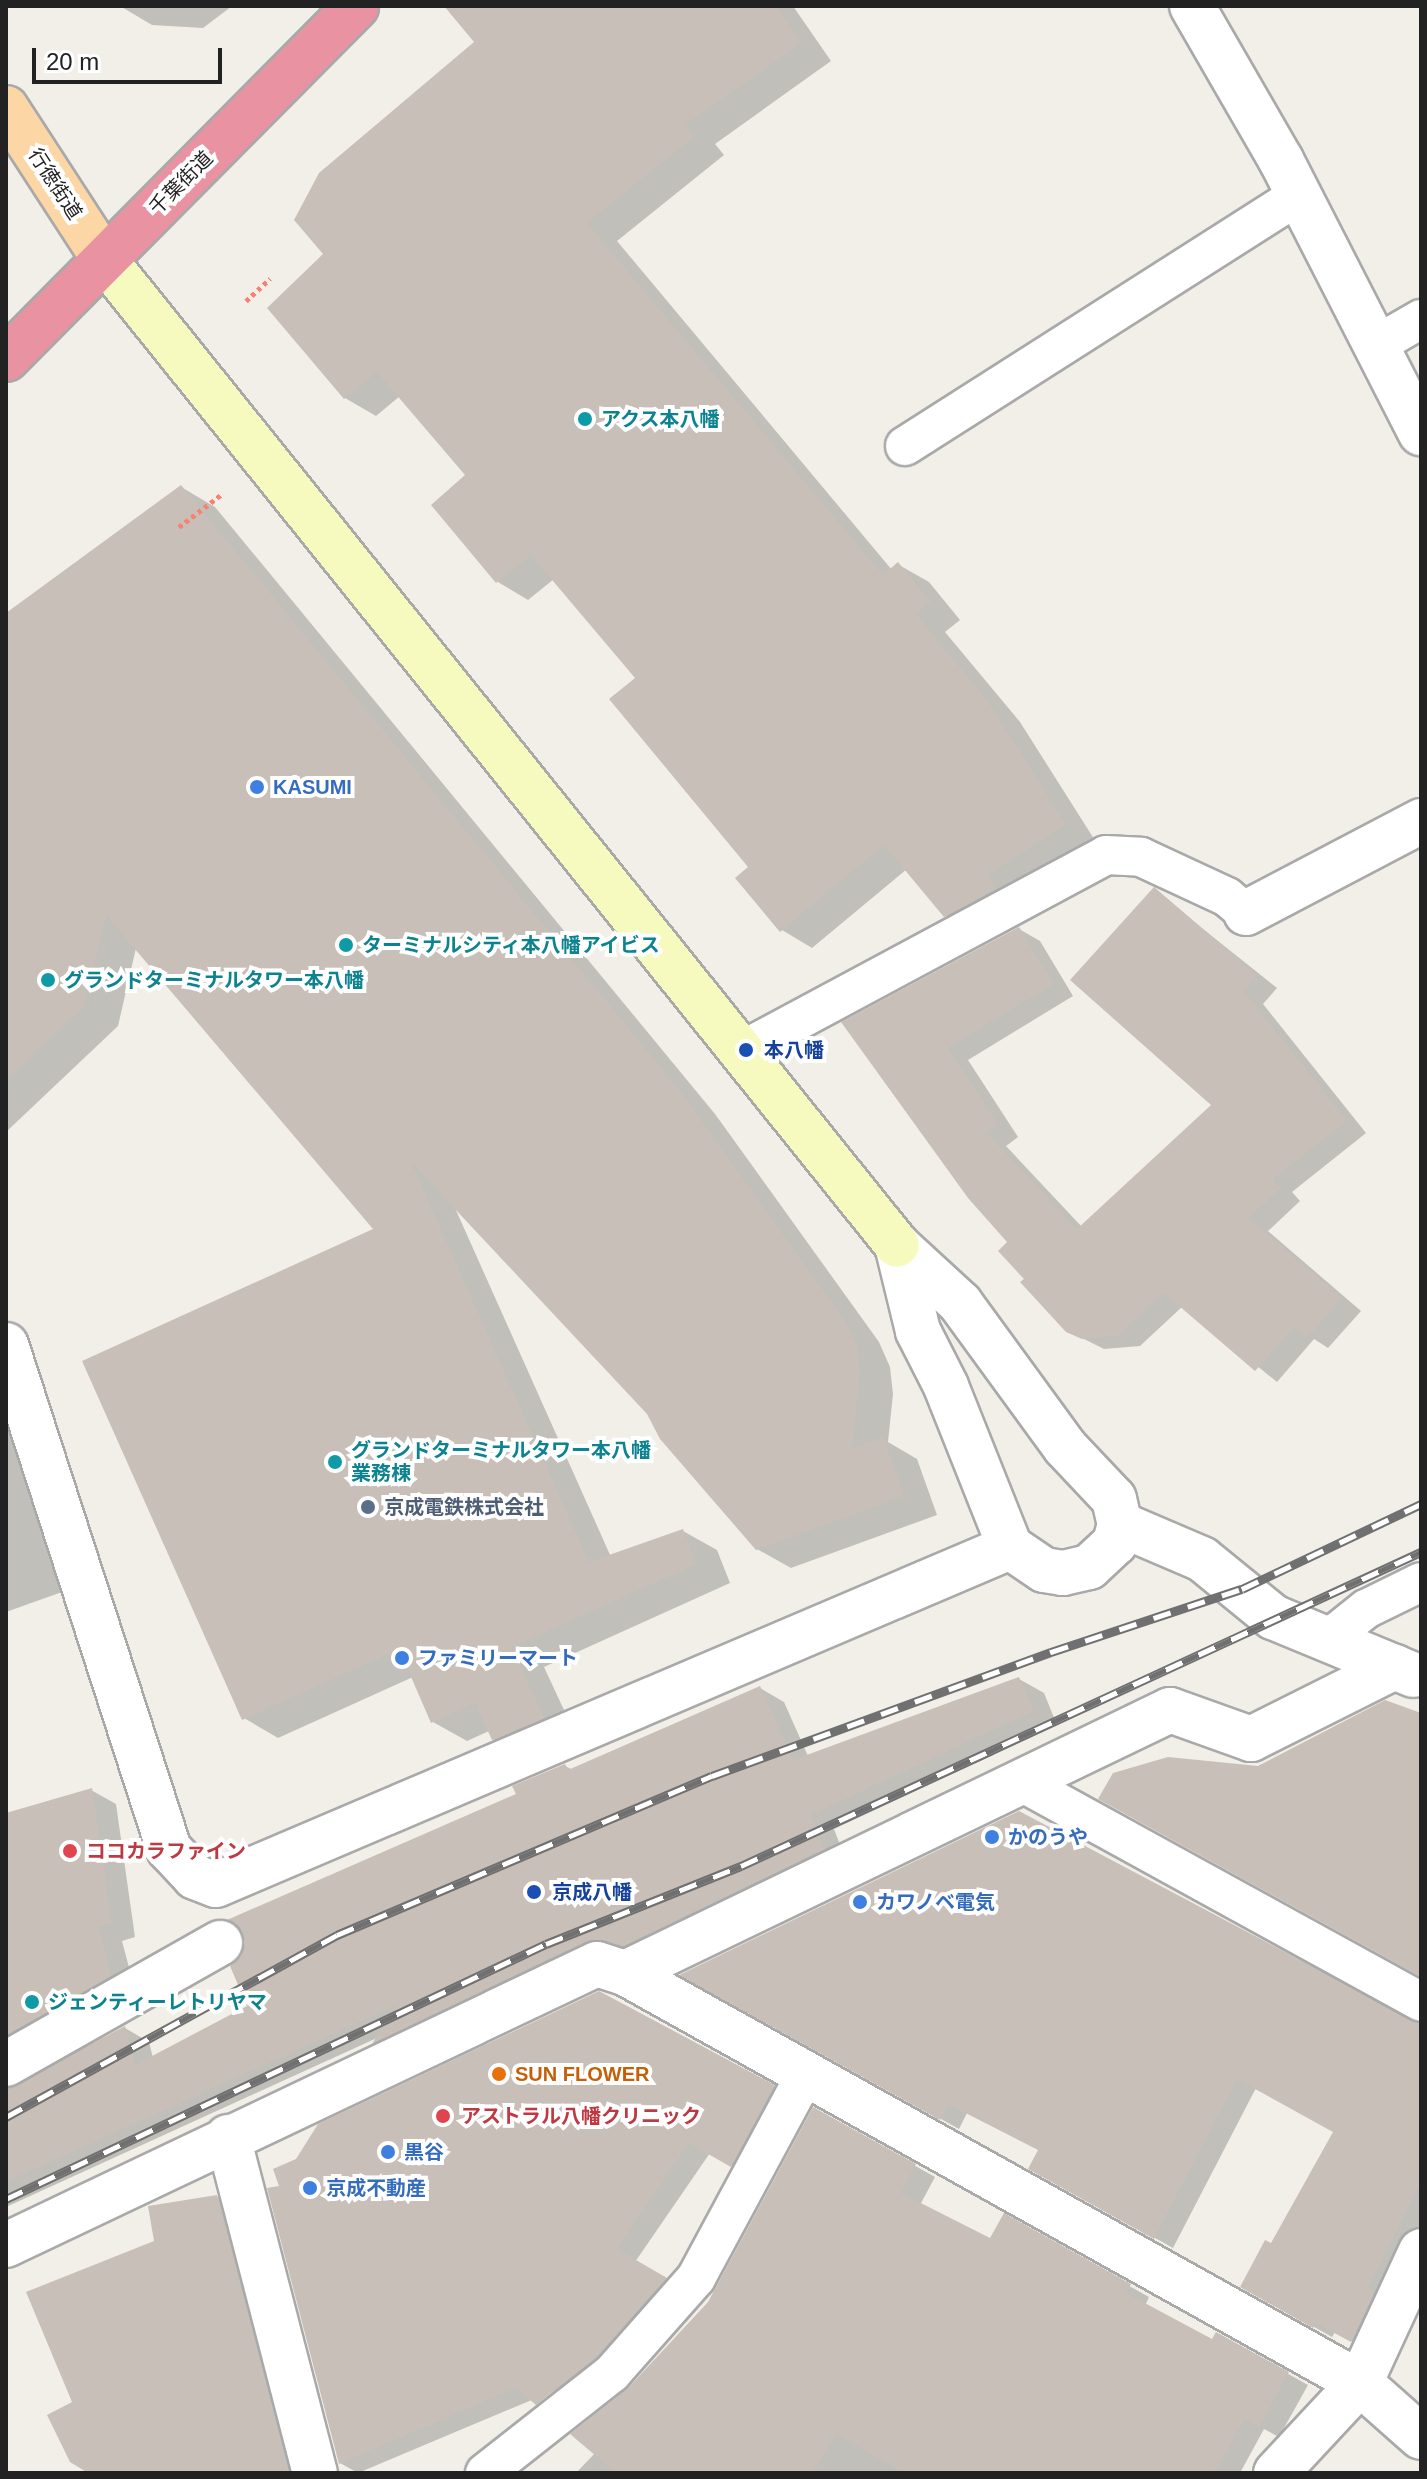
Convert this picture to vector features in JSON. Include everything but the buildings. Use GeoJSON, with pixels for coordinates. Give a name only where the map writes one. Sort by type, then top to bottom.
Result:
{"type":"FeatureCollection","features":[{"type":"Feature","properties":{"kind":"highway","name":"千葉街道"},"geometry":{"type":"LineString","coordinates":[[6,359],[356,6]]}},
{"type":"Feature","properties":{"kind":"main road","name":"行徳街道"},"geometry":{"type":"LineString","coordinates":[[6,108],[104,259]]}},
{"type":"Feature","properties":{"kind":"street"},"geometry":{"type":"LineString","coordinates":[[1192,6],[1299,195],[1421,433]]}},
{"type":"Feature","properties":{"kind":"street"},"geometry":{"type":"LineString","coordinates":[[104,259],[897,1245],[960,1303],[1065,1447],[1114,1499],[1120,1524],[1115,1543],[1089,1567],[1063,1573],[1044,1570],[1010,1547],[946,1386],[918,1331],[897,1245]]}},
{"type":"Feature","properties":{"kind":"street"},"geometry":{"type":"LineString","coordinates":[[1246,913],[1421,821]]}},
{"type":"Feature","properties":{"kind":"street"},"geometry":{"type":"LineString","coordinates":[[6,1345],[169,1849],[195,1877],[216,1885],[1010,1547]]}},
{"type":"Feature","properties":{"kind":"street"},"geometry":{"type":"LineString","coordinates":[[1120,1524],[1202,1559],[1273,1617],[1408,1672]]}},
{"type":"Feature","properties":{"kind":"street"},"geometry":{"type":"LineString","coordinates":[[625,1973],[1170,1710],[1251,1739],[1408,1672]]}},
{"type":"Feature","properties":{"kind":"street"},"geometry":{"type":"LineString","coordinates":[[6,2064],[220,1943]]}},
{"type":"Feature","properties":{"kind":"street"},"geometry":{"type":"LineString","coordinates":[[6,2245],[597,1964],[625,1973],[1360,2383],[1421,2437]]}},
{"type":"Feature","properties":{"kind":"street"},"geometry":{"type":"LineString","coordinates":[[228,2137],[315,2473]]}},
{"type":"Feature","properties":{"kind":"street"},"geometry":{"type":"LineString","coordinates":[[1276,2473],[1360,2383],[1421,2251]]}},
{"type":"Feature","properties":{"kind":"lane"},"geometry":{"type":"LineString","coordinates":[[905,446],[1299,195]]}},
{"type":"Feature","properties":{"kind":"lane"},"geometry":{"type":"LineString","coordinates":[[1376,345],[1421,319]]}},
{"type":"Feature","properties":{"kind":"lane"},"geometry":{"type":"LineString","coordinates":[[741,1051],[1106,855],[1141,857],[1227,897],[1246,913]]}},
{"type":"Feature","properties":{"kind":"lane"},"geometry":{"type":"LineString","coordinates":[[1327,1640],[1366,1609],[1421,1582]]}},
{"type":"Feature","properties":{"kind":"lane"},"geometry":{"type":"LineString","coordinates":[[1023,1783],[1421,2002]]}},
{"type":"Feature","properties":{"kind":"lane"},"geometry":{"type":"LineString","coordinates":[[485,2473],[612,2373],[696,2278],[806,2074]]}},
{"type":"Feature","properties":{"kind":"path"},"geometry":{"type":"LineString","coordinates":[[246,301],[270,279]]}},
{"type":"Feature","properties":{"kind":"path"},"geometry":{"type":"LineString","coordinates":[[179,527],[229,489]]}},
{"type":"Feature","properties":{"kind":"railway"},"geometry":{"type":"LineString","coordinates":[[6,2117],[337,1935],[712,1776],[1051,1652],[1242,1589],[1421,1504]]}},
{"type":"Feature","properties":{"kind":"railway"},"geometry":{"type":"LineString","coordinates":[[6,2199],[546,1944],[741,1866],[1421,1552]]}},
{"type":"Feature","properties":{"kind":"place","name":"アクス本八幡"},"geometry":{"type":"Point","coordinates":[585,419]}},
{"type":"Feature","properties":{"kind":"place","name":"KASUMI"},"geometry":{"type":"Point","coordinates":[257,787]}},
{"type":"Feature","properties":{"kind":"place","name":"ターミナルシティ本八幡アイビス"},"geometry":{"type":"Point","coordinates":[346,945]}},
{"type":"Feature","properties":{"kind":"place","name":"グランドターミナルタワー本八幡"},"geometry":{"type":"Point","coordinates":[48,980]}},
{"type":"Feature","properties":{"kind":"place","name":"本八幡"},"geometry":{"type":"Point","coordinates":[746,1050]}},
{"type":"Feature","properties":{"kind":"place","name":"グランドターミナルタワー本八幡 業務棟"},"geometry":{"type":"Point","coordinates":[335,1462]}},
{"type":"Feature","properties":{"kind":"place","name":"京成電鉄株式会社"},"geometry":{"type":"Point","coordinates":[368,1507]}},
{"type":"Feature","properties":{"kind":"place","name":"ファミリーマート"},"geometry":{"type":"Point","coordinates":[402,1658]}},
{"type":"Feature","properties":{"kind":"place","name":"かのうや"},"geometry":{"type":"Point","coordinates":[992,1837]}},
{"type":"Feature","properties":{"kind":"place","name":"ココカラファイン"},"geometry":{"type":"Point","coordinates":[70,1851]}},
{"type":"Feature","properties":{"kind":"place","name":"京成八幡"},"geometry":{"type":"Point","coordinates":[534,1892]}},
{"type":"Feature","properties":{"kind":"place","name":"カワノベ電気"},"geometry":{"type":"Point","coordinates":[860,1902]}},
{"type":"Feature","properties":{"kind":"place","name":"ジェンティーレトリヤマ"},"geometry":{"type":"Point","coordinates":[32,2002]}},
{"type":"Feature","properties":{"kind":"place","name":"SUN FLOWER"},"geometry":{"type":"Point","coordinates":[499,2074]}},
{"type":"Feature","properties":{"kind":"place","name":"アストラル八幡クリニック"},"geometry":{"type":"Point","coordinates":[443,2116]}},
{"type":"Feature","properties":{"kind":"place","name":"黒谷"},"geometry":{"type":"Point","coordinates":[388,2152]}},
{"type":"Feature","properties":{"kind":"place","name":"京成不動産"},"geometry":{"type":"Point","coordinates":[310,2188]}}]}
